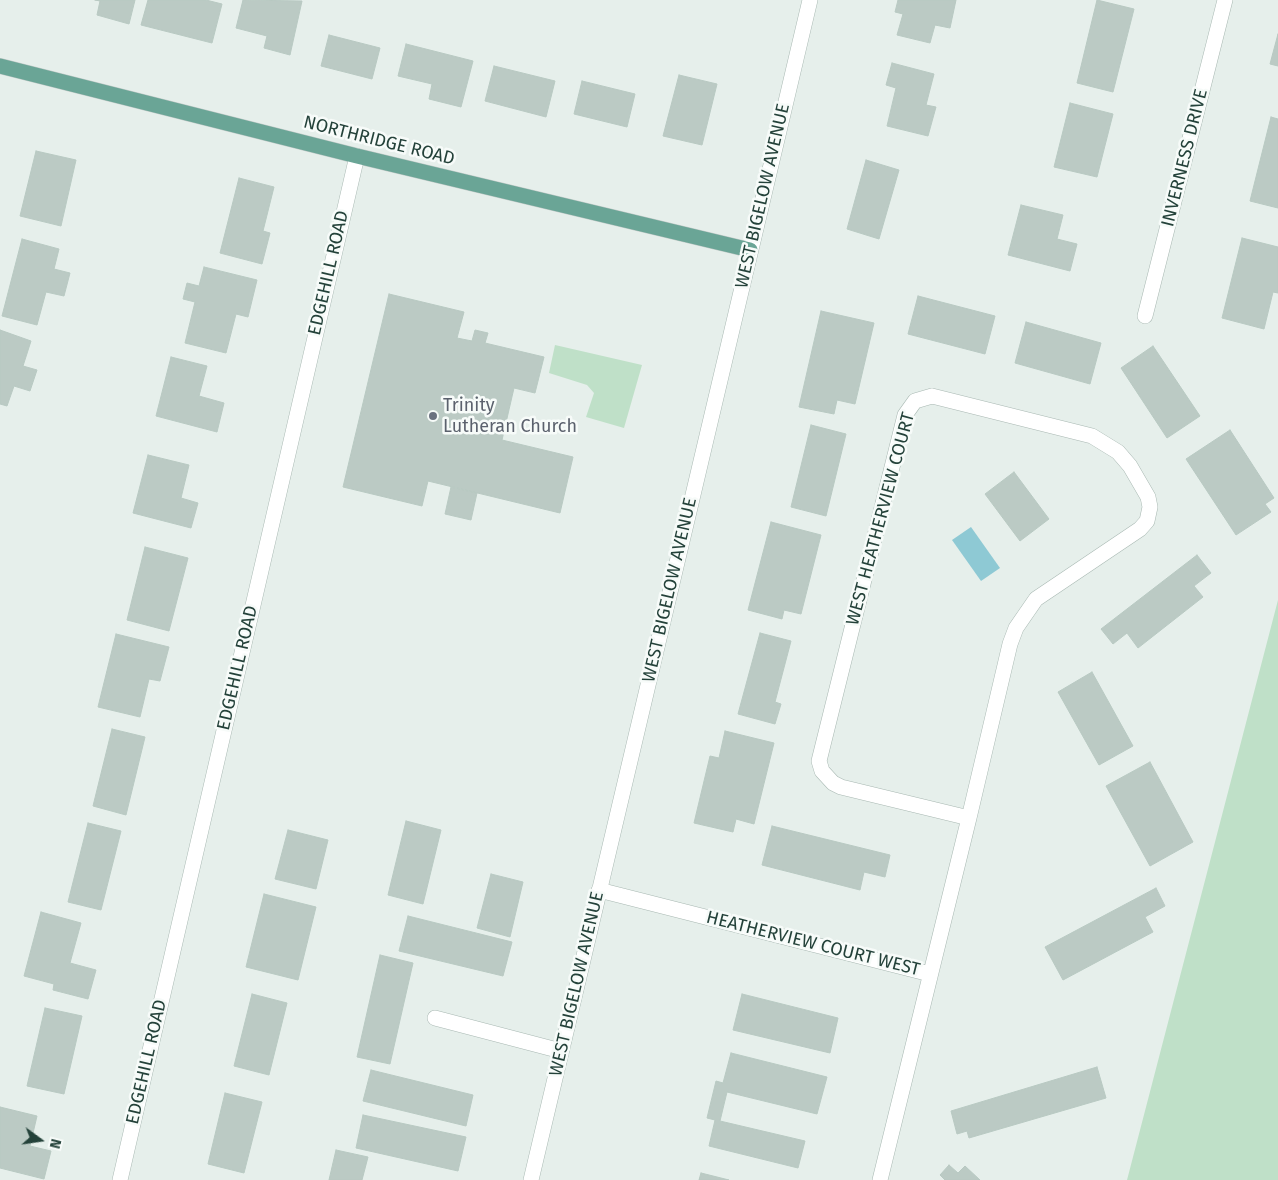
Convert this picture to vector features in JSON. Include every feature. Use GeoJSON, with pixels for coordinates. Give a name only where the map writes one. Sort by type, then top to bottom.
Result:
{"type":"FeatureCollection","features":[{"type":"Feature","properties":{"kind":"main road","name":"NORTHRIDGE ROAD"},"geometry":{"type":"LineString","coordinates":[[0,66],[357,156],[750,250]]}},
{"type":"Feature","properties":{"kind":"street","name":"WEST BIGELOW AVENUE"},"geometry":{"type":"LineString","coordinates":[[531,1180],[810,0]]}},
{"type":"Feature","properties":{"kind":"street","name":"INVERNESS DRIVE"},"geometry":{"type":"LineString","coordinates":[[1145,316],[1225,0]]}},
{"type":"Feature","properties":{"kind":"street","name":"EDGEHILL ROAD"},"geometry":{"type":"LineString","coordinates":[[120,1180],[357,156]]}},
{"type":"Feature","properties":{"kind":"street","name":"WEST HEATHERVIEW COURT"},"geometry":{"type":"LineString","coordinates":[[932,396],[1092,436],[1104,442],[1118,452],[1130,466],[1148,497],[1150,506],[1147,521],[1140,528],[1036,599],[1016,628],[1010,644],[969,818],[841,787],[833,783],[822,771],[819,761],[904,415],[915,401],[932,396]]}},
{"type":"Feature","properties":{"kind":"street","name":"HEATHERVIEW COURT WEST"},"geometry":{"type":"LineString","coordinates":[[599,890],[930,974],[969,818]]}},
{"type":"Feature","properties":{"kind":"street"},"geometry":{"type":"LineString","coordinates":[[880,1180],[930,974]]}},
{"type":"Feature","properties":{"kind":"street"},"geometry":{"type":"LineString","coordinates":[[435,1018],[561,1051]]}},
{"type":"Feature","properties":{"kind":"green space"},"geometry":{"type":"Polygon","coordinates":[[[555,345],[642,365],[624,428],[586,417],[594,393],[587,385],[549,373],[555,345]]]}},
{"type":"Feature","properties":{"kind":"green space"},"geometry":{"type":"Polygon","coordinates":[[[1278,600],[1278,1180],[1127,1180],[1278,600]]]}},
{"type":"Feature","properties":{"kind":"water"},"geometry":{"type":"Polygon","coordinates":[[[971,527],[1000,568],[981,581],[952,540],[971,527]]]}},
{"type":"Feature","properties":{"kind":"building"},"geometry":{"type":"Polygon","coordinates":[[[95,0],[135,0],[129,24],[97,15],[100,1],[95,0]]]}},
{"type":"Feature","properties":{"kind":"building"},"geometry":{"type":"Polygon","coordinates":[[[148,0],[206,0],[222,4],[212,43],[141,25],[148,0]]]}},
{"type":"Feature","properties":{"kind":"building"},"geometry":{"type":"Polygon","coordinates":[[[243,0],[302,1],[290,55],[264,48],[267,36],[236,28],[243,0]]]}},
{"type":"Feature","properties":{"kind":"building"},"geometry":{"type":"Polygon","coordinates":[[[898,0],[956,0],[950,28],[935,25],[930,43],[897,35],[903,14],[895,12],[898,0]]]}},
{"type":"Feature","properties":{"kind":"building"},"geometry":{"type":"Polygon","coordinates":[[[1097,0],[1134,9],[1113,92],[1077,83],[1097,0]]]}},
{"type":"Feature","properties":{"kind":"building"},"geometry":{"type":"Polygon","coordinates":[[[1278,34],[1278,66],[1270,64],[1278,34]]]}},
{"type":"Feature","properties":{"kind":"building"},"geometry":{"type":"Polygon","coordinates":[[[329,35],[380,48],[372,79],[321,66],[329,35]]]}},
{"type":"Feature","properties":{"kind":"building"},"geometry":{"type":"Polygon","coordinates":[[[406,44],[473,61],[461,107],[429,99],[432,84],[398,76],[406,44]]]}},
{"type":"Feature","properties":{"kind":"building"},"geometry":{"type":"Polygon","coordinates":[[[892,63],[934,74],[926,105],[936,107],[928,136],[887,126],[896,88],[886,85],[892,63]]]}},
{"type":"Feature","properties":{"kind":"building"},"geometry":{"type":"Polygon","coordinates":[[[494,66],[555,81],[546,117],[485,101],[494,66]]]}},
{"type":"Feature","properties":{"kind":"building"},"geometry":{"type":"Polygon","coordinates":[[[679,75],[717,84],[702,145],[663,136],[679,75]]]}},
{"type":"Feature","properties":{"kind":"building"},"geometry":{"type":"Polygon","coordinates":[[[582,81],[635,94],[627,127],[574,114],[582,81]]]}},
{"type":"Feature","properties":{"kind":"building"},"geometry":{"type":"Polygon","coordinates":[[[1070,103],[1113,114],[1097,177],[1054,167],[1070,103]]]}},
{"type":"Feature","properties":{"kind":"building"},"geometry":{"type":"Polygon","coordinates":[[[1271,117],[1278,119],[1278,208],[1250,201],[1271,117]]]}},
{"type":"Feature","properties":{"kind":"building"},"geometry":{"type":"Polygon","coordinates":[[[36,151],[76,160],[61,226],[20,216],[36,151]]]}},
{"type":"Feature","properties":{"kind":"building"},"geometry":{"type":"Polygon","coordinates":[[[866,160],[899,170],[879,239],[847,229],[866,160]]]}},
{"type":"Feature","properties":{"kind":"building"},"geometry":{"type":"Polygon","coordinates":[[[239,178],[274,187],[263,231],[270,233],[262,264],[220,253],[239,178]]]}},
{"type":"Feature","properties":{"kind":"building"},"geometry":{"type":"Polygon","coordinates":[[[1021,205],[1063,215],[1057,239],[1077,244],[1070,271],[1008,255],[1021,205]]]}},
{"type":"Feature","properties":{"kind":"building"},"geometry":{"type":"Polygon","coordinates":[[[1242,238],[1278,247],[1278,293],[1273,292],[1264,329],[1222,318],[1242,238]]]}},
{"type":"Feature","properties":{"kind":"building"},"geometry":{"type":"Polygon","coordinates":[[[22,239],[59,249],[54,269],[70,273],[64,296],[46,292],[37,325],[2,316],[22,239]]]}},
{"type":"Feature","properties":{"kind":"building"},"geometry":{"type":"Polygon","coordinates":[[[204,267],[257,280],[248,317],[236,314],[226,353],[185,343],[195,302],[183,299],[187,283],[199,286],[204,267]]]}},
{"type":"Feature","properties":{"kind":"building","name":"Trinity Lutheran Church"},"geometry":{"type":"Polygon","coordinates":[[[389,294],[464,312],[457,338],[472,341],[475,330],[488,333],[485,343],[544,357],[535,393],[514,388],[502,440],[573,457],[560,513],[428,481],[422,506],[343,487],[389,294]]]}},
{"type":"Feature","properties":{"kind":"building"},"geometry":{"type":"Polygon","coordinates":[[[918,296],[995,316],[985,354],[908,334],[918,296]]]}},
{"type":"Feature","properties":{"kind":"building"},"geometry":{"type":"Polygon","coordinates":[[[821,311],[874,323],[855,404],[837,400],[834,414],[799,407],[821,311]]]}},
{"type":"Feature","properties":{"kind":"building"},"geometry":{"type":"Polygon","coordinates":[[[1026,322],[1101,343],[1090,384],[1015,363],[1026,322]]]}},
{"type":"Feature","properties":{"kind":"building"},"geometry":{"type":"Polygon","coordinates":[[[0,330],[31,341],[23,366],[37,370],[30,391],[14,386],[7,406],[0,404],[0,330]]]}},
{"type":"Feature","properties":{"kind":"building"},"geometry":{"type":"Polygon","coordinates":[[[1153,346],[1200,416],[1167,438],[1121,368],[1153,346]]]}},
{"type":"Feature","properties":{"kind":"building"},"geometry":{"type":"Polygon","coordinates":[[[171,357],[207,366],[199,396],[224,403],[217,432],[156,416],[171,357]]]}},
{"type":"Feature","properties":{"kind":"building"},"geometry":{"type":"Polygon","coordinates":[[[811,425],[846,434],[826,516],[791,507],[811,425]]]}},
{"type":"Feature","properties":{"kind":"building"},"geometry":{"type":"Polygon","coordinates":[[[1230,430],[1274,498],[1265,504],[1271,512],[1236,535],[1186,459],[1230,430]]]}},
{"type":"Feature","properties":{"kind":"building"},"geometry":{"type":"Polygon","coordinates":[[[148,455],[189,465],[181,498],[198,503],[191,528],[133,513],[148,455]]]}},
{"type":"Feature","properties":{"kind":"building"},"geometry":{"type":"Polygon","coordinates":[[[1014,472],[1049,519],[1020,541],[985,494],[1014,472]]]}},
{"type":"Feature","properties":{"kind":"building"},"geometry":{"type":"Polygon","coordinates":[[[451,487],[477,493],[471,520],[445,514],[451,487]]]}},
{"type":"Feature","properties":{"kind":"building"},"geometry":{"type":"Polygon","coordinates":[[[771,522],[821,535],[801,614],[784,610],[782,619],[748,610],[771,522]]]}},
{"type":"Feature","properties":{"kind":"building"},"geometry":{"type":"Polygon","coordinates":[[[145,547],[188,558],[169,631],[127,620],[145,547]]]}},
{"type":"Feature","properties":{"kind":"building"},"geometry":{"type":"Polygon","coordinates":[[[1197,555],[1211,573],[1194,586],[1203,597],[1138,648],[1127,633],[1113,644],[1101,629],[1197,555]]]}},
{"type":"Feature","properties":{"kind":"building"},"geometry":{"type":"Polygon","coordinates":[[[760,633],[791,641],[775,702],[781,704],[775,724],[738,714],[760,633]]]}},
{"type":"Feature","properties":{"kind":"building"},"geometry":{"type":"Polygon","coordinates":[[[116,634],[169,647],[160,681],[149,679],[140,717],[98,707],[116,634]]]}},
{"type":"Feature","properties":{"kind":"building"},"geometry":{"type":"Polygon","coordinates":[[[1092,672],[1133,746],[1099,765],[1058,692],[1092,672]]]}},
{"type":"Feature","properties":{"kind":"building"},"geometry":{"type":"Polygon","coordinates":[[[112,729],[145,737],[126,815],[93,806],[112,729]]]}},
{"type":"Feature","properties":{"kind":"building"},"geometry":{"type":"Polygon","coordinates":[[[725,731],[774,743],[754,824],[736,819],[733,832],[694,823],[710,756],[719,758],[725,731]]]}},
{"type":"Feature","properties":{"kind":"building"},"geometry":{"type":"Polygon","coordinates":[[[1150,762],[1193,842],[1150,866],[1106,786],[1150,762]]]}},
{"type":"Feature","properties":{"kind":"building"},"geometry":{"type":"Polygon","coordinates":[[[406,821],[441,830],[423,904],[388,895],[406,821]]]}},
{"type":"Feature","properties":{"kind":"building"},"geometry":{"type":"Polygon","coordinates":[[[88,823],[121,831],[101,910],[68,902],[88,823]]]}},
{"type":"Feature","properties":{"kind":"building"},"geometry":{"type":"Polygon","coordinates":[[[772,826],[890,855],[885,877],[864,872],[860,890],[762,865],[772,826]]]}},
{"type":"Feature","properties":{"kind":"building"},"geometry":{"type":"Polygon","coordinates":[[[288,830],[328,840],[316,889],[275,879],[288,830]]]}},
{"type":"Feature","properties":{"kind":"building"},"geometry":{"type":"Polygon","coordinates":[[[491,874],[523,882],[510,937],[477,928],[491,874]]]}},
{"type":"Feature","properties":{"kind":"building"},"geometry":{"type":"Polygon","coordinates":[[[1156,888],[1165,906],[1145,917],[1153,932],[1063,980],[1045,947],[1156,888]]]}},
{"type":"Feature","properties":{"kind":"building"},"geometry":{"type":"Polygon","coordinates":[[[264,894],[316,907],[298,980],[246,967],[264,894]]]}},
{"type":"Feature","properties":{"kind":"building"},"geometry":{"type":"Polygon","coordinates":[[[41,912],[81,923],[70,963],[96,970],[88,999],[53,990],[54,984],[24,976],[41,912]]]}},
{"type":"Feature","properties":{"kind":"building"},"geometry":{"type":"Polygon","coordinates":[[[408,916],[512,942],[503,976],[399,951],[408,916]]]}},
{"type":"Feature","properties":{"kind":"building"},"geometry":{"type":"Polygon","coordinates":[[[380,955],[413,963],[390,1064],[357,1057],[380,955]]]}},
{"type":"Feature","properties":{"kind":"building"},"geometry":{"type":"Polygon","coordinates":[[[252,994],[287,1003],[269,1075],[234,1066],[252,994]]]}},
{"type":"Feature","properties":{"kind":"building"},"geometry":{"type":"Polygon","coordinates":[[[742,994],[838,1018],[830,1053],[733,1030],[742,994]]]}},
{"type":"Feature","properties":{"kind":"building"},"geometry":{"type":"Polygon","coordinates":[[[45,1008],[82,1016],[64,1094],[27,1086],[45,1008]]]}},
{"type":"Feature","properties":{"kind":"building"},"geometry":{"type":"Polygon","coordinates":[[[731,1053],[827,1077],[817,1114],[727,1092],[720,1121],[805,1141],[798,1168],[709,1146],[715,1120],[707,1118],[716,1081],[723,1083],[731,1053]]]}},
{"type":"Feature","properties":{"kind":"building"},"geometry":{"type":"Polygon","coordinates":[[[1097,1067],[1106,1098],[969,1138],[967,1131],[957,1134],[951,1111],[1097,1067]]]}},
{"type":"Feature","properties":{"kind":"building"},"geometry":{"type":"Polygon","coordinates":[[[371,1070],[473,1095],[466,1126],[363,1101],[371,1070]]]}},
{"type":"Feature","properties":{"kind":"building"},"geometry":{"type":"Polygon","coordinates":[[[225,1093],[262,1102],[244,1173],[208,1164],[225,1093]]]}},
{"type":"Feature","properties":{"kind":"building"},"geometry":{"type":"Polygon","coordinates":[[[0,1107],[37,1116],[30,1146],[51,1151],[44,1179],[0,1168],[0,1107]]]}},
{"type":"Feature","properties":{"kind":"building"},"geometry":{"type":"Polygon","coordinates":[[[363,1115],[466,1137],[458,1171],[356,1148],[363,1115]]]}},
{"type":"Feature","properties":{"kind":"building"},"geometry":{"type":"Polygon","coordinates":[[[336,1150],[368,1157],[362,1180],[329,1180],[336,1150]]]}},
{"type":"Feature","properties":{"kind":"building"},"geometry":{"type":"Polygon","coordinates":[[[949,1165],[958,1173],[965,1166],[980,1180],[945,1180],[940,1175],[949,1165]]]}},
{"type":"Feature","properties":{"kind":"building"},"geometry":{"type":"Polygon","coordinates":[[[701,1173],[729,1180],[699,1180],[701,1173]]]}},
{"type":"Feature","properties":{"kind":"place","name":"Trinity Lutheran Church"},"geometry":{"type":"Point","coordinates":[433,416]}}]}
